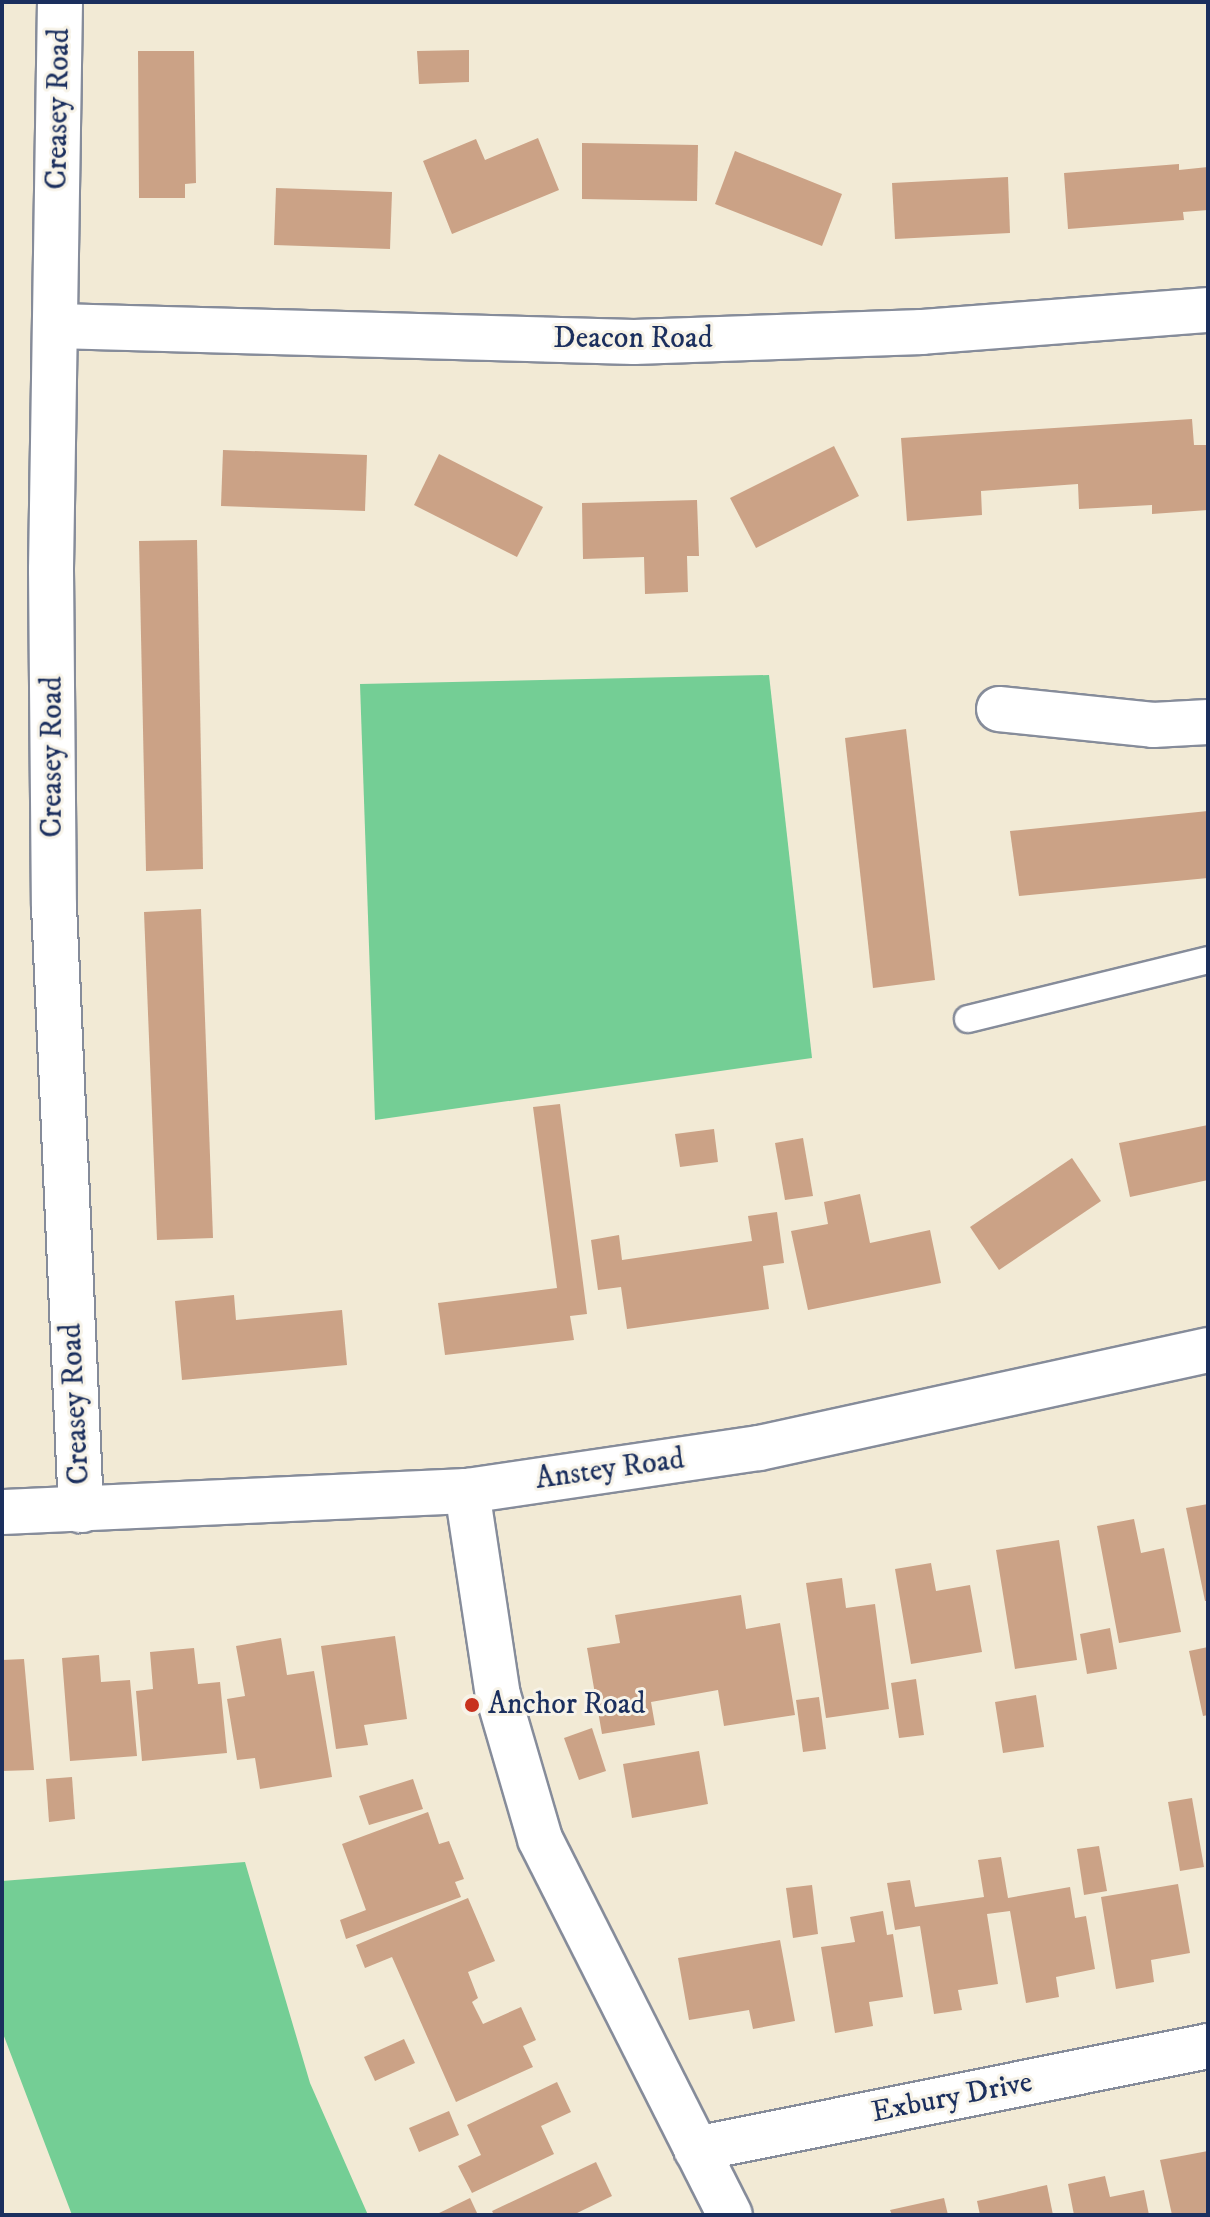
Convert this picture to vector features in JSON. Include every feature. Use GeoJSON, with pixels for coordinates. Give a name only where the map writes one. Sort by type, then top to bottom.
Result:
{"type":"FeatureCollection","features":[{"type":"Feature","properties":{"kind":"street","name":"Creasey Road"},"geometry":{"type":"LineString","coordinates":[[60,2],[51,570],[54,906],[81,1510]]}},
{"type":"Feature","properties":{"kind":"street","name":"Deacon Road"},"geometry":{"type":"LineString","coordinates":[[56,326],[634,342],[922,332],[1208,310]]}},
{"type":"Feature","properties":{"kind":"street"},"geometry":{"type":"LineString","coordinates":[[999,709],[1153,725],[1208,722]]}},
{"type":"Feature","properties":{"kind":"street","name":"Anstey Road"},"geometry":{"type":"LineString","coordinates":[[2,1512],[467,1491],[759,1448],[1208,1350]]}},
{"type":"Feature","properties":{"kind":"street"},"geometry":{"type":"LineString","coordinates":[[467,1491],[498,1695],[540,1839],[730,2215]]}},
{"type":"Feature","properties":{"kind":"street","name":"Exbury Drive"},"geometry":{"type":"LineString","coordinates":[[696,2149],[1208,2046]]}},
{"type":"Feature","properties":{"kind":"lane"},"geometry":{"type":"LineString","coordinates":[[968,1019],[1208,960]]}},
{"type":"Feature","properties":{"kind":"green space"},"geometry":{"type":"Polygon","coordinates":[[[769,675],[812,1058],[375,1120],[360,684],[769,675]]]}},
{"type":"Feature","properties":{"kind":"green space"},"geometry":{"type":"Polygon","coordinates":[[[245,1862],[310,2083],[368,2215],[72,2215],[2,2031],[2,1881],[245,1862]]]}},
{"type":"Feature","properties":{"kind":"building"},"geometry":{"type":"Polygon","coordinates":[[[469,50],[469,82],[419,84],[417,51],[469,50]]]}},
{"type":"Feature","properties":{"kind":"building"},"geometry":{"type":"Polygon","coordinates":[[[138,51],[194,51],[196,183],[185,184],[185,198],[139,198],[138,51]]]}},
{"type":"Feature","properties":{"kind":"building"},"geometry":{"type":"Polygon","coordinates":[[[538,138],[559,190],[452,234],[423,161],[476,139],[485,160],[538,138]]]}},
{"type":"Feature","properties":{"kind":"building"},"geometry":{"type":"Polygon","coordinates":[[[582,143],[698,145],[697,201],[582,199],[582,143]]]}},
{"type":"Feature","properties":{"kind":"building"},"geometry":{"type":"Polygon","coordinates":[[[735,151],[842,194],[822,246],[715,204],[735,151]]]}},
{"type":"Feature","properties":{"kind":"building"},"geometry":{"type":"Polygon","coordinates":[[[1179,164],[1179,170],[1208,167],[1208,210],[1183,212],[1184,220],[1068,229],[1064,173],[1179,164]]]}},
{"type":"Feature","properties":{"kind":"building"},"geometry":{"type":"Polygon","coordinates":[[[1008,177],[1010,233],[895,239],[892,183],[1008,177]]]}},
{"type":"Feature","properties":{"kind":"building"},"geometry":{"type":"Polygon","coordinates":[[[276,188],[392,192],[390,249],[274,245],[276,188]]]}},
{"type":"Feature","properties":{"kind":"building"},"geometry":{"type":"Polygon","coordinates":[[[1192,419],[1194,445],[1208,445],[1208,510],[1152,514],[1152,505],[1079,509],[1078,484],[981,491],[982,515],[907,521],[901,438],[1192,419]]]}},
{"type":"Feature","properties":{"kind":"building"},"geometry":{"type":"Polygon","coordinates":[[[834,446],[859,496],[756,548],[730,498],[834,446]]]}},
{"type":"Feature","properties":{"kind":"building"},"geometry":{"type":"Polygon","coordinates":[[[223,450],[367,455],[365,511],[221,506],[223,450]]]}},
{"type":"Feature","properties":{"kind":"building"},"geometry":{"type":"Polygon","coordinates":[[[439,454],[543,507],[517,557],[414,505],[439,454]]]}},
{"type":"Feature","properties":{"kind":"building"},"geometry":{"type":"Polygon","coordinates":[[[697,500],[699,556],[687,556],[688,592],[645,594],[644,557],[583,559],[582,503],[697,500]]]}},
{"type":"Feature","properties":{"kind":"building"},"geometry":{"type":"Polygon","coordinates":[[[197,540],[203,869],[146,871],[139,541],[197,540]]]}},
{"type":"Feature","properties":{"kind":"building"},"geometry":{"type":"Polygon","coordinates":[[[906,729],[935,980],[873,988],[845,738],[906,729]]]}},
{"type":"Feature","properties":{"kind":"building"},"geometry":{"type":"Polygon","coordinates":[[[1208,811],[1208,878],[1019,896],[1010,831],[1208,811]]]}},
{"type":"Feature","properties":{"kind":"building"},"geometry":{"type":"Polygon","coordinates":[[[201,909],[213,1238],[157,1240],[144,912],[201,909]]]}},
{"type":"Feature","properties":{"kind":"building"},"geometry":{"type":"Polygon","coordinates":[[[560,1104],[587,1314],[570,1316],[574,1340],[445,1355],[438,1303],[557,1288],[533,1107],[560,1104]]]}},
{"type":"Feature","properties":{"kind":"building"},"geometry":{"type":"Polygon","coordinates":[[[1208,1125],[1208,1180],[1130,1197],[1119,1143],[1208,1125]]]}},
{"type":"Feature","properties":{"kind":"building"},"geometry":{"type":"Polygon","coordinates":[[[714,1129],[718,1162],[680,1167],[675,1134],[714,1129]]]}},
{"type":"Feature","properties":{"kind":"building"},"geometry":{"type":"Polygon","coordinates":[[[803,1138],[813,1196],[785,1200],[775,1143],[803,1138]]]}},
{"type":"Feature","properties":{"kind":"building"},"geometry":{"type":"Polygon","coordinates":[[[1072,1158],[1101,1201],[999,1270],[970,1227],[1072,1158]]]}},
{"type":"Feature","properties":{"kind":"building"},"geometry":{"type":"Polygon","coordinates":[[[860,1194],[870,1243],[930,1230],[941,1283],[808,1310],[791,1231],[828,1224],[824,1202],[860,1194]]]}},
{"type":"Feature","properties":{"kind":"building"},"geometry":{"type":"Polygon","coordinates":[[[777,1212],[784,1263],[763,1266],[769,1309],[627,1329],[621,1287],[598,1290],[591,1240],[619,1235],[622,1260],[752,1241],[748,1216],[777,1212]]]}},
{"type":"Feature","properties":{"kind":"building"},"geometry":{"type":"Polygon","coordinates":[[[234,1295],[236,1320],[342,1310],[347,1365],[182,1380],[175,1301],[234,1295]]]}},
{"type":"Feature","properties":{"kind":"building"},"geometry":{"type":"Polygon","coordinates":[[[1208,1504],[1208,1601],[1205,1601],[1186,1508],[1208,1504]]]}},
{"type":"Feature","properties":{"kind":"building"},"geometry":{"type":"Polygon","coordinates":[[[1134,1519],[1141,1553],[1164,1548],[1181,1632],[1119,1643],[1097,1526],[1134,1519]]]}},
{"type":"Feature","properties":{"kind":"building"},"geometry":{"type":"Polygon","coordinates":[[[1059,1540],[1077,1660],[1015,1669],[996,1550],[1059,1540]]]}},
{"type":"Feature","properties":{"kind":"building"},"geometry":{"type":"Polygon","coordinates":[[[931,1563],[936,1591],[970,1585],[982,1652],[911,1664],[895,1569],[931,1563]]]}},
{"type":"Feature","properties":{"kind":"building"},"geometry":{"type":"Polygon","coordinates":[[[842,1578],[846,1608],[875,1604],[889,1709],[826,1718],[806,1583],[842,1578]]]}},
{"type":"Feature","properties":{"kind":"building"},"geometry":{"type":"Polygon","coordinates":[[[741,1595],[746,1629],[780,1623],[795,1715],[724,1726],[718,1690],[651,1702],[655,1725],[602,1734],[587,1648],[620,1643],[615,1615],[741,1595]]]}},
{"type":"Feature","properties":{"kind":"building"},"geometry":{"type":"Polygon","coordinates":[[[1110,1628],[1117,1669],[1087,1674],[1080,1634],[1110,1628]]]}},
{"type":"Feature","properties":{"kind":"building"},"geometry":{"type":"Polygon","coordinates":[[[395,1636],[407,1719],[364,1725],[368,1745],[336,1749],[321,1646],[395,1636]]]}},
{"type":"Feature","properties":{"kind":"building"},"geometry":{"type":"Polygon","coordinates":[[[281,1638],[287,1675],[314,1671],[332,1777],[260,1789],[255,1758],[237,1760],[227,1699],[245,1696],[236,1646],[281,1638]]]}},
{"type":"Feature","properties":{"kind":"building"},"geometry":{"type":"Polygon","coordinates":[[[1208,1647],[1208,1715],[1203,1716],[1189,1651],[1208,1647]]]}},
{"type":"Feature","properties":{"kind":"building"},"geometry":{"type":"Polygon","coordinates":[[[194,1648],[198,1684],[220,1682],[227,1753],[142,1761],[136,1691],[153,1689],[150,1652],[194,1648]]]}},
{"type":"Feature","properties":{"kind":"building"},"geometry":{"type":"Polygon","coordinates":[[[99,1655],[101,1682],[130,1680],[137,1756],[70,1761],[62,1658],[99,1655]]]}},
{"type":"Feature","properties":{"kind":"building"},"geometry":{"type":"Polygon","coordinates":[[[24,1659],[34,1770],[2,1771],[2,1660],[24,1659]]]}},
{"type":"Feature","properties":{"kind":"building"},"geometry":{"type":"Polygon","coordinates":[[[916,1679],[924,1735],[899,1738],[891,1683],[916,1679]]]}},
{"type":"Feature","properties":{"kind":"building"},"geometry":{"type":"Polygon","coordinates":[[[1036,1695],[1044,1747],[1003,1753],[995,1702],[1036,1695]]]}},
{"type":"Feature","properties":{"kind":"building"},"geometry":{"type":"Polygon","coordinates":[[[819,1697],[826,1749],[803,1752],[796,1700],[819,1697]]]}},
{"type":"Feature","properties":{"kind":"building"},"geometry":{"type":"Polygon","coordinates":[[[592,1728],[606,1771],[579,1780],[564,1738],[592,1728]]]}},
{"type":"Feature","properties":{"kind":"building"},"geometry":{"type":"Polygon","coordinates":[[[699,1751],[708,1804],[632,1818],[623,1764],[699,1751]]]}},
{"type":"Feature","properties":{"kind":"building"},"geometry":{"type":"Polygon","coordinates":[[[72,1777],[75,1819],[49,1822],[46,1779],[72,1777]]]}},
{"type":"Feature","properties":{"kind":"building"},"geometry":{"type":"Polygon","coordinates":[[[413,1779],[423,1809],[369,1825],[359,1796],[413,1779]]]}},
{"type":"Feature","properties":{"kind":"building"},"geometry":{"type":"Polygon","coordinates":[[[1192,1798],[1204,1867],[1180,1871],[1168,1802],[1192,1798]]]}},
{"type":"Feature","properties":{"kind":"building"},"geometry":{"type":"Polygon","coordinates":[[[428,1812],[439,1844],[449,1841],[464,1879],[455,1882],[461,1897],[346,1939],[340,1920],[366,1910],[342,1844],[428,1812]]]}},
{"type":"Feature","properties":{"kind":"building"},"geometry":{"type":"Polygon","coordinates":[[[1099,1846],[1107,1891],[1084,1895],[1077,1849],[1099,1846]]]}},
{"type":"Feature","properties":{"kind":"building"},"geometry":{"type":"Polygon","coordinates":[[[1001,1857],[1008,1898],[1070,1887],[1075,1918],[1086,1916],[1095,1969],[1056,1977],[1059,1997],[1026,2003],[1010,1911],[987,1914],[998,1984],[958,1990],[962,2010],[934,2014],[920,1926],[895,1930],[887,1883],[910,1880],[915,1907],[984,1897],[978,1860],[1001,1857]]]}},
{"type":"Feature","properties":{"kind":"building"},"geometry":{"type":"Polygon","coordinates":[[[1178,1884],[1190,1953],[1151,1960],[1154,1982],[1116,1989],[1101,1897],[1178,1884]]]}},
{"type":"Feature","properties":{"kind":"building"},"geometry":{"type":"Polygon","coordinates":[[[812,1885],[818,1934],[793,1938],[786,1888],[812,1885]]]}},
{"type":"Feature","properties":{"kind":"building"},"geometry":{"type":"Polygon","coordinates":[[[468,1898],[495,1961],[468,1972],[478,1998],[472,2002],[483,2024],[521,2007],[536,2040],[523,2046],[533,2067],[456,2102],[392,1957],[365,1968],[356,1945],[468,1898]]]}},
{"type":"Feature","properties":{"kind":"building"},"geometry":{"type":"Polygon","coordinates":[[[883,1911],[887,1935],[893,1934],[903,1997],[869,2002],[873,2026],[835,2033],[821,1947],[855,1942],[850,1917],[883,1911]]]}},
{"type":"Feature","properties":{"kind":"building"},"geometry":{"type":"Polygon","coordinates":[[[780,1940],[795,2021],[753,2029],[749,2010],[689,2020],[678,1958],[780,1940]]]}},
{"type":"Feature","properties":{"kind":"building"},"geometry":{"type":"Polygon","coordinates":[[[404,2039],[415,2063],[375,2081],[364,2057],[404,2039]]]}},
{"type":"Feature","properties":{"kind":"building"},"geometry":{"type":"Polygon","coordinates":[[[557,2082],[571,2112],[541,2126],[554,2154],[472,2193],[458,2166],[481,2155],[467,2125],[557,2082]]]}},
{"type":"Feature","properties":{"kind":"building"},"geometry":{"type":"Polygon","coordinates":[[[449,2111],[459,2135],[419,2152],[409,2128],[449,2111]]]}},
{"type":"Feature","properties":{"kind":"building"},"geometry":{"type":"Polygon","coordinates":[[[1208,2151],[1208,2215],[1172,2215],[1160,2160],[1208,2151]]]}},
{"type":"Feature","properties":{"kind":"building"},"geometry":{"type":"Polygon","coordinates":[[[596,2162],[612,2196],[573,2215],[494,2215],[492,2211],[596,2162]]]}},
{"type":"Feature","properties":{"kind":"building"},"geometry":{"type":"Polygon","coordinates":[[[1105,2176],[1110,2197],[1144,2190],[1149,2215],[1074,2215],[1068,2184],[1105,2176]]]}},
{"type":"Feature","properties":{"kind":"building"},"geometry":{"type":"Polygon","coordinates":[[[1047,2185],[1053,2215],[980,2215],[977,2201],[1047,2185]]]}},
{"type":"Feature","properties":{"kind":"building"},"geometry":{"type":"Polygon","coordinates":[[[470,2198],[478,2215],[435,2215],[470,2198]]]}},
{"type":"Feature","properties":{"kind":"building"},"geometry":{"type":"Polygon","coordinates":[[[944,2198],[948,2215],[892,2215],[890,2210],[944,2198]]]}},
{"type":"Feature","properties":{"kind":"place","name":"Anchor Road"},"geometry":{"type":"Point","coordinates":[472,1705]}}]}
